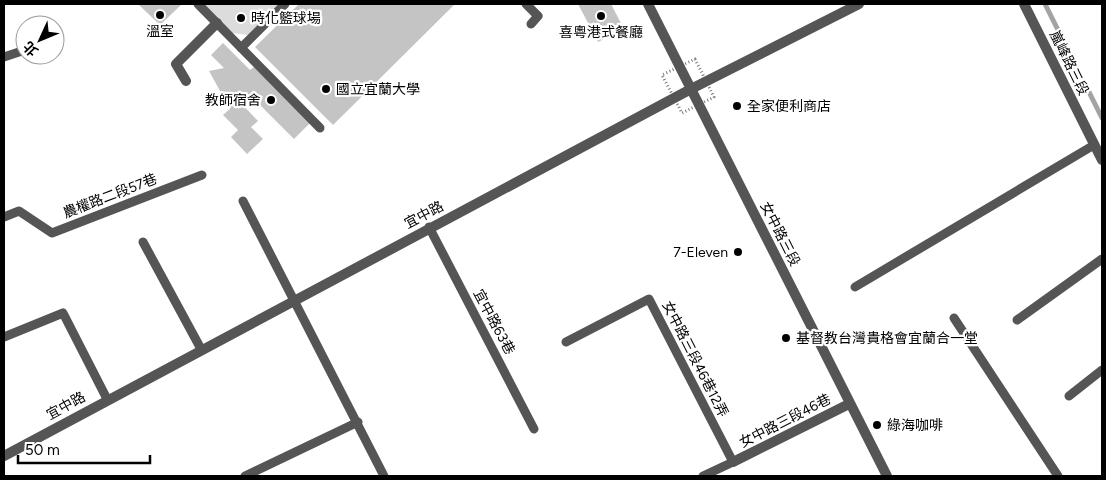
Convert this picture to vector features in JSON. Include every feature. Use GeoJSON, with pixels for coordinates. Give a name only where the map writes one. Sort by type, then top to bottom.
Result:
{"type":"FeatureCollection","features":[{"type":"Feature","properties":{"kind":"street","name":"女中路三段"},"geometry":{"type":"LineString","coordinates":[[648,4],[886,476]]}},
{"type":"Feature","properties":{"kind":"street","name":"嵐峰路三段"},"geometry":{"type":"LineString","coordinates":[[1024,4],[1102,160]]}},
{"type":"Feature","properties":{"kind":"street","name":"宜中路"},"geometry":{"type":"LineString","coordinates":[[4,456],[429,227],[691,89],[856,5]]}},
{"type":"Feature","properties":{"kind":"street"},"geometry":{"type":"LineString","coordinates":[[186,81],[176,64],[217,23]]}},
{"type":"Feature","properties":{"kind":"street","name":"女中路三段46巷"},"geometry":{"type":"LineString","coordinates":[[733,462],[849,404]]}},
{"type":"Feature","properties":{"kind":"lane"},"geometry":{"type":"LineString","coordinates":[[198,4],[320,128]]}},
{"type":"Feature","properties":{"kind":"lane"},"geometry":{"type":"LineString","coordinates":[[241,48],[285,4]]}},
{"type":"Feature","properties":{"kind":"lane"},"geometry":{"type":"LineString","coordinates":[[526,4],[538,16],[531,24]]}},
{"type":"Feature","properties":{"kind":"lane"},"geometry":{"type":"LineString","coordinates":[[855,287],[1094,145]]}},
{"type":"Feature","properties":{"kind":"lane","name":"農權路二段57巷"},"geometry":{"type":"LineString","coordinates":[[4,217],[19,211],[52,233],[202,175]]}},
{"type":"Feature","properties":{"kind":"lane"},"geometry":{"type":"LineString","coordinates":[[243,201],[293,301],[358,422],[384,476]]}},
{"type":"Feature","properties":{"kind":"lane","name":"宜中路63巷"},"geometry":{"type":"LineString","coordinates":[[429,227],[534,429]]}},
{"type":"Feature","properties":{"kind":"lane"},"geometry":{"type":"LineString","coordinates":[[143,242],[201,349]]}},
{"type":"Feature","properties":{"kind":"lane"},"geometry":{"type":"LineString","coordinates":[[1017,320],[1102,258]]}},
{"type":"Feature","properties":{"kind":"lane","name":"女中路三段46巷12弄"},"geometry":{"type":"LineString","coordinates":[[566,342],[649,299],[733,462]]}},
{"type":"Feature","properties":{"kind":"lane"},"geometry":{"type":"LineString","coordinates":[[4,337],[63,313],[107,399]]}},
{"type":"Feature","properties":{"kind":"lane"},"geometry":{"type":"LineString","coordinates":[[954,318],[1058,476]]}},
{"type":"Feature","properties":{"kind":"lane"},"geometry":{"type":"LineString","coordinates":[[1069,396],[1102,370]]}},
{"type":"Feature","properties":{"kind":"lane"},"geometry":{"type":"LineString","coordinates":[[245,476],[358,422]]}},
{"type":"Feature","properties":{"kind":"lane"},"geometry":{"type":"LineString","coordinates":[[702,476],[733,462]]}},
{"type":"Feature","properties":{"kind":"shaded area","name":"時化籃球場"},"geometry":{"type":"Polygon","coordinates":[[[203,4],[279,4],[248,35],[232,33],[203,4]]]}},
{"type":"Feature","properties":{"kind":"building","name":"溫室"},"geometry":{"type":"Polygon","coordinates":[[[138,4],[182,4],[160,25],[138,4]]]}},
{"type":"Feature","properties":{"kind":"building"},"geometry":{"type":"Polygon","coordinates":[[[299,4],[455,4],[333,125],[255,47],[299,4]]]}},
{"type":"Feature","properties":{"kind":"building","name":"喜粵港式餐廳"},"geometry":{"type":"Polygon","coordinates":[[[578,4],[611,4],[624,29],[598,42],[578,4]]]}},
{"type":"Feature","properties":{"kind":"building","name":"教師宿舍"},"geometry":{"type":"Polygon","coordinates":[[[223,43],[250,70],[255,66],[310,123],[294,139],[251,96],[249,98],[246,95],[240,102],[258,121],[251,127],[263,139],[247,154],[231,137],[238,130],[223,115],[230,109],[209,71],[224,68],[211,55],[223,43]]]}},
{"type":"Feature","properties":{"kind":"waterway"},"geometry":{"type":"LineString","coordinates":[[1045,4],[1102,118]]}},
{"type":"Feature","properties":{"kind":"place","name":"溫室"},"geometry":{"type":"Point","coordinates":[160,15]}},
{"type":"Feature","properties":{"kind":"place","name":"喜粵港式餐廳"},"geometry":{"type":"Point","coordinates":[601,16]}},
{"type":"Feature","properties":{"kind":"place","name":"時化籃球場"},"geometry":{"type":"Point","coordinates":[241,18]}},
{"type":"Feature","properties":{"kind":"place","name":"國立宜蘭大學"},"geometry":{"type":"Point","coordinates":[326,89]}},
{"type":"Feature","properties":{"kind":"place","name":"教師宿舍"},"geometry":{"type":"Point","coordinates":[271,100]}},
{"type":"Feature","properties":{"kind":"place","name":"全家便利商店"},"geometry":{"type":"Point","coordinates":[737,106]}},
{"type":"Feature","properties":{"kind":"place","name":"7-Eleven"},"geometry":{"type":"Point","coordinates":[738,252]}},
{"type":"Feature","properties":{"kind":"place","name":"基督教台灣貴格會宜蘭合一堂"},"geometry":{"type":"Point","coordinates":[786,338]}},
{"type":"Feature","properties":{"kind":"place","name":"綠海咖啡"},"geometry":{"type":"Point","coordinates":[877,425]}}]}
